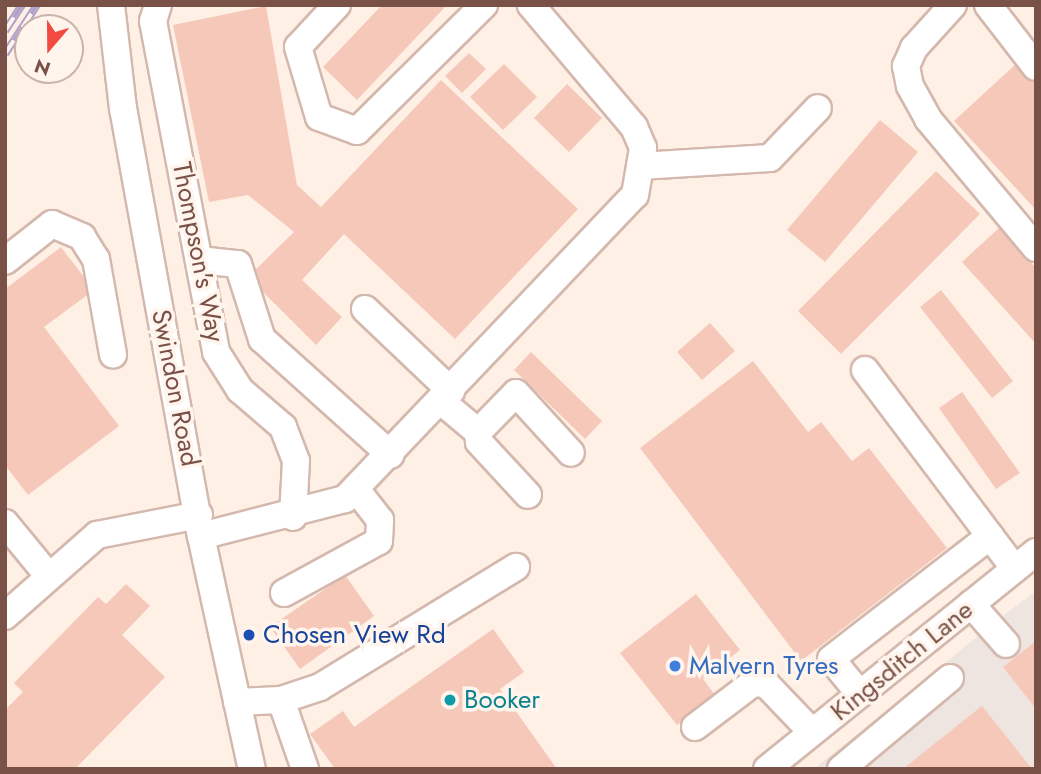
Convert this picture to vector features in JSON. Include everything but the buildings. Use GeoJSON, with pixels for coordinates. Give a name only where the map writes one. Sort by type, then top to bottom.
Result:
{"type":"FeatureCollection","features":[{"type":"Feature","properties":{"kind":"street","name":"Swindon Road"},"geometry":{"type":"LineString","coordinates":[[111,5],[123,108],[200,526],[252,769]]}},
{"type":"Feature","properties":{"kind":"street","name":"Thompson's Way"},"geometry":{"type":"LineString","coordinates":[[158,5],[153,21],[216,352],[240,390],[283,427],[296,461],[293,517]]}},
{"type":"Feature","properties":{"kind":"street"},"geometry":{"type":"LineString","coordinates":[[337,5],[299,47],[319,117],[357,131],[484,5]]}},
{"type":"Feature","properties":{"kind":"street"},"geometry":{"type":"LineString","coordinates":[[5,616],[47,574],[97,535],[293,517],[345,499],[391,455],[635,195],[643,148],[634,127],[531,5]]}},
{"type":"Feature","properties":{"kind":"street"},"geometry":{"type":"LineString","coordinates":[[953,5],[914,48],[906,66],[910,86],[929,119],[1036,248]]}},
{"type":"Feature","properties":{"kind":"street"},"geometry":{"type":"LineString","coordinates":[[988,5],[1036,66]]}},
{"type":"Feature","properties":{"kind":"street"},"geometry":{"type":"LineString","coordinates":[[640,166],[770,158],[818,108]]}},
{"type":"Feature","properties":{"kind":"street"},"geometry":{"type":"LineString","coordinates":[[5,261],[52,224],[82,237],[96,259],[113,354]]}},
{"type":"Feature","properties":{"kind":"street"},"geometry":{"type":"LineString","coordinates":[[199,260],[238,264],[262,339],[391,455]]}},
{"type":"Feature","properties":{"kind":"street"},"geometry":{"type":"LineString","coordinates":[[365,309],[478,432],[479,442],[528,495]]}},
{"type":"Feature","properties":{"kind":"street"},"geometry":{"type":"LineString","coordinates":[[865,370],[1015,569]]}},
{"type":"Feature","properties":{"kind":"street"},"geometry":{"type":"LineString","coordinates":[[478,432],[516,393],[571,453]]}},
{"type":"Feature","properties":{"kind":"street"},"geometry":{"type":"LineString","coordinates":[[284,593],[379,541],[380,520],[356,489]]}},
{"type":"Feature","properties":{"kind":"street"},"geometry":{"type":"LineString","coordinates":[[5,523],[47,574]]}},
{"type":"Feature","properties":{"kind":"street"},"geometry":{"type":"LineString","coordinates":[[860,694],[831,659],[990,536]]}},
{"type":"Feature","properties":{"kind":"street","name":"Kingsditch Lane"},"geometry":{"type":"LineString","coordinates":[[767,769],[1036,552]]}},
{"type":"Feature","properties":{"kind":"street"},"geometry":{"type":"LineString","coordinates":[[237,702],[281,701],[320,687],[516,567]]}},
{"type":"Feature","properties":{"kind":"street"},"geometry":{"type":"LineString","coordinates":[[971,604],[1006,644]]}},
{"type":"Feature","properties":{"kind":"street"},"geometry":{"type":"LineString","coordinates":[[695,727],[753,683],[766,684],[819,727],[848,764],[950,678]]}},
{"type":"Feature","properties":{"kind":"street"},"geometry":{"type":"LineString","coordinates":[[281,701],[305,769]]}},
{"type":"Feature","properties":{"kind":"shaded area"},"geometry":{"type":"Polygon","coordinates":[[[1036,591],[1036,769],[814,769],[1004,615],[1036,591]]]}},
{"type":"Feature","properties":{"kind":"railway"},"geometry":{"type":"LineString","coordinates":[[5,31],[22,5]]}},
{"type":"Feature","properties":{"kind":"railway"},"geometry":{"type":"LineString","coordinates":[[5,54],[37,5]]}},
{"type":"Feature","properties":{"kind":"place","name":"Chosen View Rd"},"geometry":{"type":"Point","coordinates":[249,635]}},
{"type":"Feature","properties":{"kind":"place","name":"Malvern Tyres"},"geometry":{"type":"Point","coordinates":[675,666]}},
{"type":"Feature","properties":{"kind":"place","name":"Booker"},"geometry":{"type":"Point","coordinates":[450,700]}}]}
